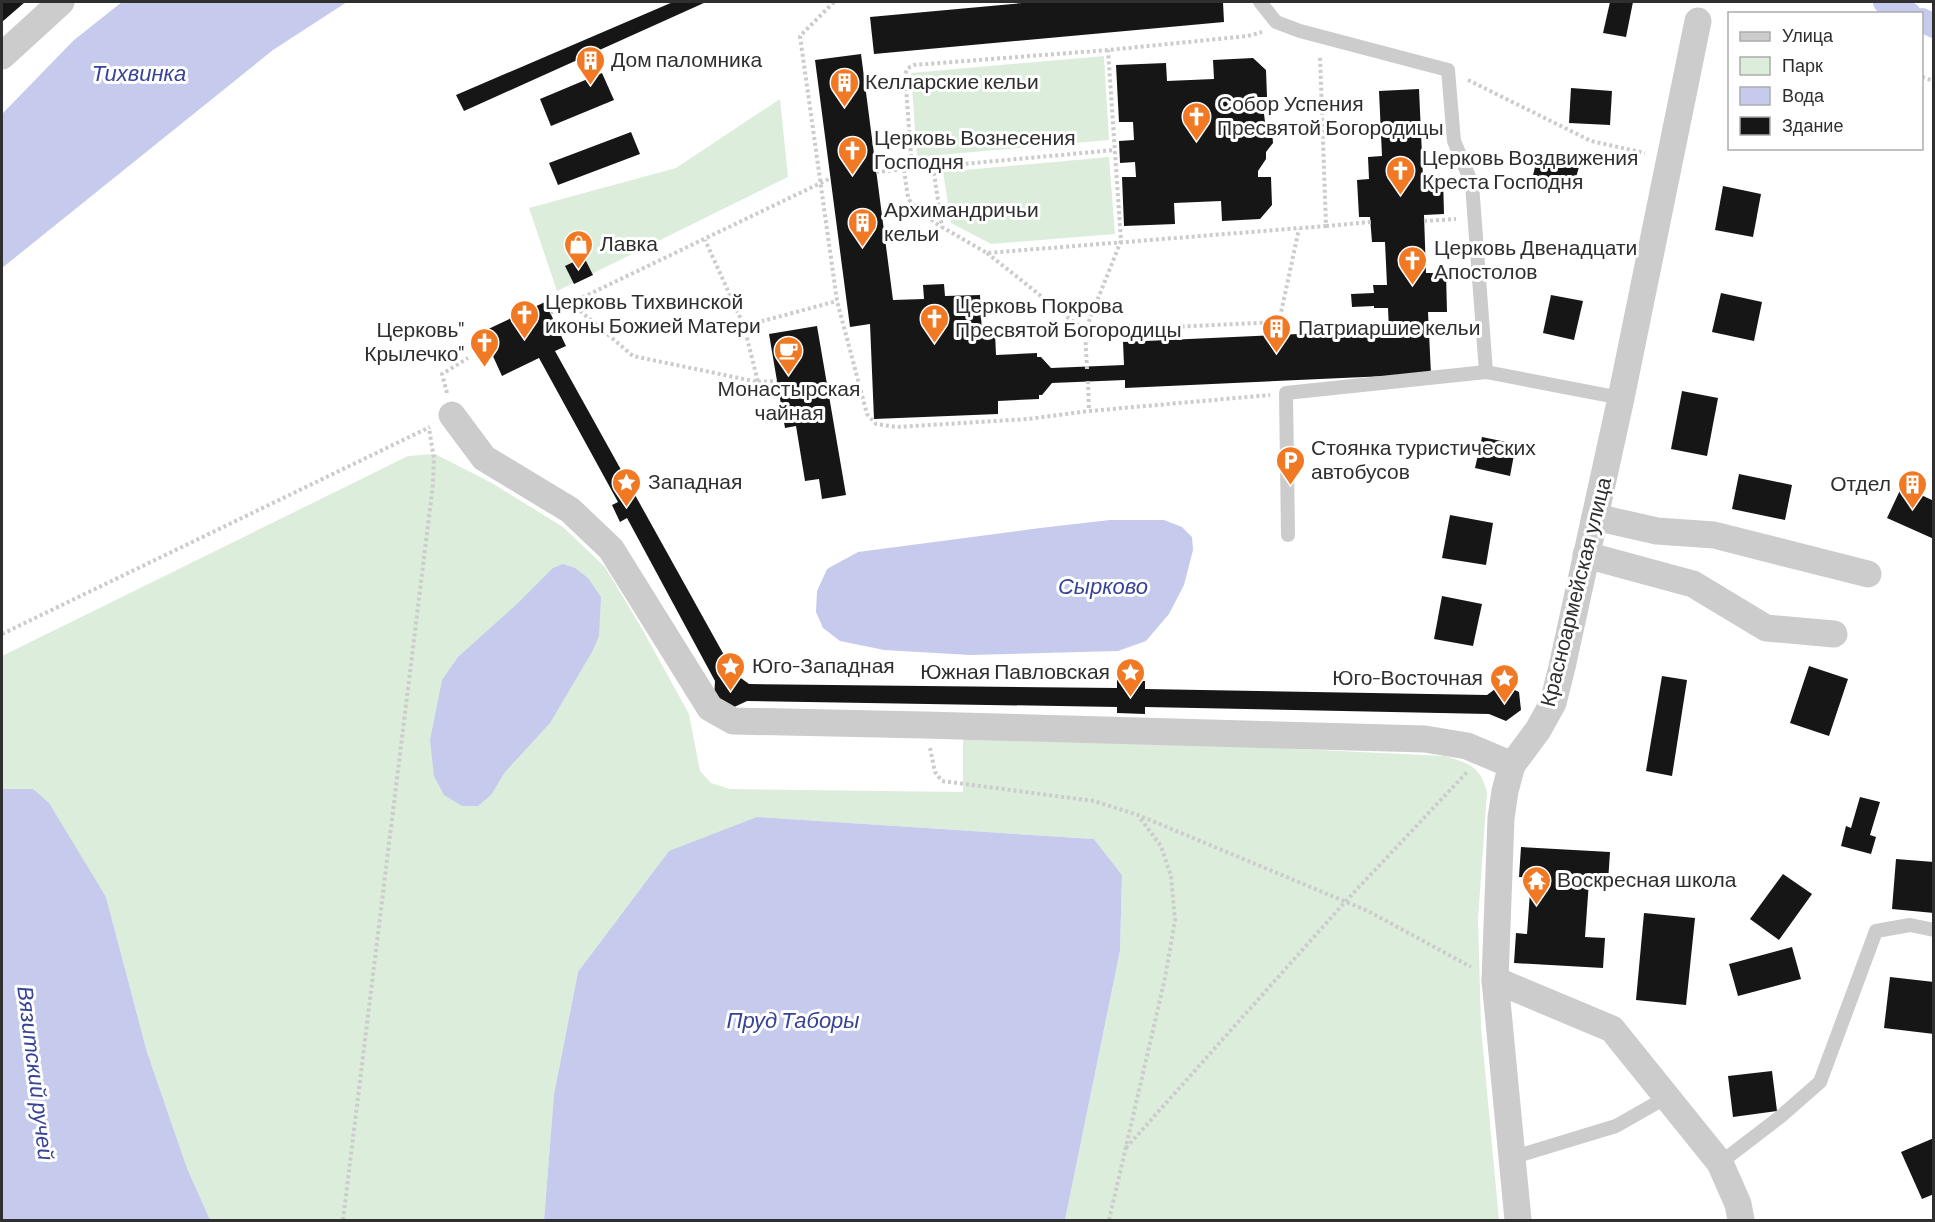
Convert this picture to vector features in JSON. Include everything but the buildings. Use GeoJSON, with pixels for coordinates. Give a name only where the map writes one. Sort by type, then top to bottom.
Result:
{"type":"FeatureCollection","features":[{"type":"Feature","properties":{"kind":"street"},"geometry":{"type":"LineString","coordinates":[[2,56],[61,2]]}},
{"type":"Feature","properties":{"kind":"street","name":"Красноармейская улица"},"geometry":{"type":"LineString","coordinates":[[1518,1221],[1495,980],[1501,818],[1505,791],[1512,765],[1538,730],[1552,703],[1621,398],[1698,21]]}},
{"type":"Feature","properties":{"kind":"street"},"geometry":{"type":"LineString","coordinates":[[452,415],[484,458],[570,510],[612,549],[710,708],[733,721],[924,724],[1425,739],[1467,746],[1512,765]]}},
{"type":"Feature","properties":{"kind":"street"},"geometry":{"type":"LineString","coordinates":[[1595,517],[1657,531],[1714,535],[1868,574]]}},
{"type":"Feature","properties":{"kind":"street"},"geometry":{"type":"LineString","coordinates":[[1587,555],[1693,584],[1766,628],[1834,634]]}},
{"type":"Feature","properties":{"kind":"street"},"geometry":{"type":"LineString","coordinates":[[1495,980],[1612,1029],[1720,1163],[1738,1204],[1741,1221]]}},
{"type":"Feature","properties":{"kind":"lane"},"geometry":{"type":"LineString","coordinates":[[1260,2],[1276,22],[1319,36],[1448,70],[1454,141],[1472,184],[1486,372]]}},
{"type":"Feature","properties":{"kind":"lane"},"geometry":{"type":"LineString","coordinates":[[1288,535],[1286,393],[1486,372],[1621,398]]}},
{"type":"Feature","properties":{"kind":"lane"},"geometry":{"type":"LineString","coordinates":[[1720,1163],[1780,1117],[1820,1082],[1876,931],[1910,925],[1934,930]]}},
{"type":"Feature","properties":{"kind":"lane"},"geometry":{"type":"LineString","coordinates":[[1511,1158],[1616,1126],[1667,1097]]}},
{"type":"Feature","properties":{"kind":"path"},"geometry":{"type":"LineString","coordinates":[[834,2],[800,36],[837,301],[867,414],[876,424],[897,427],[1028,419],[1089,411],[1286,393]]}},
{"type":"Feature","properties":{"kind":"path"},"geometry":{"type":"LineString","coordinates":[[912,169],[905,74],[908,68],[915,64],[1108,50],[1248,36],[1266,31],[1276,22]]}},
{"type":"Feature","properties":{"kind":"path"},"geometry":{"type":"LineString","coordinates":[[1319,36],[1326,226]]}},
{"type":"Feature","properties":{"kind":"path"},"geometry":{"type":"LineString","coordinates":[[1087,369],[1085,331],[1121,241],[1108,50]]}},
{"type":"Feature","properties":{"kind":"path"},"geometry":{"type":"LineString","coordinates":[[1448,70],[1591,141],[1615,148],[1670,157]]}},
{"type":"Feature","properties":{"kind":"path"},"geometry":{"type":"LineString","coordinates":[[876,172],[1115,150]]}},
{"type":"Feature","properties":{"kind":"path"},"geometry":{"type":"LineString","coordinates":[[933,167],[942,227]]}},
{"type":"Feature","properties":{"kind":"path"},"geometry":{"type":"LineString","coordinates":[[904,170],[911,203],[942,227],[987,253],[1085,331],[1279,322],[1299,229]]}},
{"type":"Feature","properties":{"kind":"path"},"geometry":{"type":"LineString","coordinates":[[550,313],[831,178]]}},
{"type":"Feature","properties":{"kind":"path"},"geometry":{"type":"LineString","coordinates":[[1424,221],[1476,218]]}},
{"type":"Feature","properties":{"kind":"path"},"geometry":{"type":"LineString","coordinates":[[987,253],[1371,222]]}},
{"type":"Feature","properties":{"kind":"path"},"geometry":{"type":"LineString","coordinates":[[705,240],[744,326],[758,382]]}},
{"type":"Feature","properties":{"kind":"path"},"geometry":{"type":"LineString","coordinates":[[744,326],[837,301]]}},
{"type":"Feature","properties":{"kind":"path"},"geometry":{"type":"LineString","coordinates":[[571,303],[633,356],[758,382],[777,381]]}},
{"type":"Feature","properties":{"kind":"path"},"geometry":{"type":"LineString","coordinates":[[442,374],[468,358]]}},
{"type":"Feature","properties":{"kind":"path"},"geometry":{"type":"LineString","coordinates":[[1088,381],[1089,411]]}},
{"type":"Feature","properties":{"kind":"path"},"geometry":{"type":"LineString","coordinates":[[2,634],[452,415]]}},
{"type":"Feature","properties":{"kind":"path"},"geometry":{"type":"LineString","coordinates":[[343,1221],[432,484],[434,459],[429,428]]}},
{"type":"Feature","properties":{"kind":"path"},"geometry":{"type":"LineString","coordinates":[[924,724],[935,772],[942,782],[1094,801],[1137,815],[1368,911],[1495,980]]}},
{"type":"Feature","properties":{"kind":"path"},"geometry":{"type":"LineString","coordinates":[[1126,1148],[1345,902],[1485,753]]}},
{"type":"Feature","properties":{"kind":"path"},"geometry":{"type":"LineString","coordinates":[[1109,1221],[1165,978],[1175,920],[1171,876],[1161,846],[1137,815]]}},
{"type":"Feature","properties":{"kind":"green space"},"geometry":{"type":"Polygon","coordinates":[[[1104,56],[1109,140],[917,157],[911,73],[1104,56]]]}},
{"type":"Feature","properties":{"kind":"green space"},"geometry":{"type":"Polygon","coordinates":[[[780,99],[788,177],[557,291],[529,208],[676,168],[780,99]]]}},
{"type":"Feature","properties":{"kind":"green space"},"geometry":{"type":"Polygon","coordinates":[[[1109,157],[1115,234],[991,244],[951,223],[943,172],[1109,157]]]}},
{"type":"Feature","properties":{"kind":"green space"},"geometry":{"type":"Polygon","coordinates":[[[435,454],[490,482],[563,527],[605,567],[689,714],[700,771],[711,783],[730,789],[963,792],[963,733],[1445,756],[1473,767],[1481,777],[1487,792],[1478,919],[1481,1027],[1499,1220],[1065,1220],[1120,951],[1122,875],[1094,839],[757,817],[578,972],[554,1094],[544,1220],[210,1220],[187,1168],[147,1052],[106,897],[33,789],[2,789],[2,656],[408,456],[435,454]]]}},
{"type":"Feature","properties":{"kind":"water","name":"Тихвинка"},"geometry":{"type":"Polygon","coordinates":[[[122,2],[347,2],[273,50],[2,268],[2,114],[74,40],[122,2]]]}},
{"type":"Feature","properties":{"kind":"water","name":"Сырково"},"geometry":{"type":"Polygon","coordinates":[[[1110,520],[1164,520],[1182,527],[1192,537],[1193,550],[1184,585],[1169,614],[1146,641],[1118,651],[970,655],[884,650],[840,641],[823,628],[816,612],[817,591],[827,569],[858,552],[1110,520]]]}},
{"type":"Feature","properties":{"kind":"water"},"geometry":{"type":"Polygon","coordinates":[[[563,564],[575,568],[588,578],[601,597],[599,636],[550,723],[505,772],[491,795],[478,806],[462,806],[444,795],[434,776],[430,740],[442,680],[458,657],[553,568],[563,564]]]}},
{"type":"Feature","properties":{"kind":"water","name":"Вязитский ручей"},"geometry":{"type":"Polygon","coordinates":[[[2,789],[33,789],[49,803],[106,897],[147,1052],[187,1168],[210,1220],[2,1220],[2,789]]]}},
{"type":"Feature","properties":{"kind":"water","name":"Пруд Таборы"},"geometry":{"type":"Polygon","coordinates":[[[757,817],[1094,839],[1122,875],[1120,951],[1065,1220],[544,1220],[554,1094],[578,972],[669,851],[757,817]]]}},
{"type":"Feature","properties":{"kind":"waterway"},"geometry":{"type":"LineString","coordinates":[[1885,2],[1905,12]]}},
{"type":"Feature","properties":{"kind":"waterway"},"geometry":{"type":"LineString","coordinates":[[1923,20],[1934,26]]}},
{"type":"Feature","properties":{"kind":"place","name":"Дом паломника"},"geometry":{"type":"Point","coordinates":[590,86]}},
{"type":"Feature","properties":{"kind":"place","name":"Келларские кельи"},"geometry":{"type":"Point","coordinates":[844,108]}},
{"type":"Feature","properties":{"kind":"place","name":"Собор Успения Пресвятой Богородицы"},"geometry":{"type":"Point","coordinates":[1196,142]}},
{"type":"Feature","properties":{"kind":"place","name":"Церковь Вознесения Господня"},"geometry":{"type":"Point","coordinates":[853,176]}},
{"type":"Feature","properties":{"kind":"place","name":"Церковь Воздвижения Креста Господня"},"geometry":{"type":"Point","coordinates":[1401,196]}},
{"type":"Feature","properties":{"kind":"place","name":"Архимандричьи кельи"},"geometry":{"type":"Point","coordinates":[863,248]}},
{"type":"Feature","properties":{"kind":"place","name":"Лавка"},"geometry":{"type":"Point","coordinates":[579,270]}},
{"type":"Feature","properties":{"kind":"place","name":"Церковь Двенадцати Апостолов"},"geometry":{"type":"Point","coordinates":[1413,286]}},
{"type":"Feature","properties":{"kind":"place","name":"Церковь Тихвинской иконы Божией Матери"},"geometry":{"type":"Point","coordinates":[524,340]}},
{"type":"Feature","properties":{"kind":"place","name":"Церковь Покрова Пресвятой Богородицы"},"geometry":{"type":"Point","coordinates":[934,344]}},
{"type":"Feature","properties":{"kind":"place","name":"Патриаршие кельи"},"geometry":{"type":"Point","coordinates":[1277,354]}},
{"type":"Feature","properties":{"kind":"place","name":"Церковь\" Крылечко\""},"geometry":{"type":"Point","coordinates":[485,368]}},
{"type":"Feature","properties":{"kind":"place","name":"Монастырская чайная"},"geometry":{"type":"Point","coordinates":[789,376]}},
{"type":"Feature","properties":{"kind":"place","name":"Стоянка туристических автобусов"},"geometry":{"type":"Point","coordinates":[1290,486]}},
{"type":"Feature","properties":{"kind":"place","name":"Западная"},"geometry":{"type":"Point","coordinates":[627,508]}},
{"type":"Feature","properties":{"kind":"place","name":"Отдел"},"geometry":{"type":"Point","coordinates":[1912,510]}},
{"type":"Feature","properties":{"kind":"place","name":"Юго-Западная"},"geometry":{"type":"Point","coordinates":[731,692]}},
{"type":"Feature","properties":{"kind":"place","name":"Южная Павловская"},"geometry":{"type":"Point","coordinates":[1131,698]}},
{"type":"Feature","properties":{"kind":"place","name":"Юго-Восточная"},"geometry":{"type":"Point","coordinates":[1504,704]}},
{"type":"Feature","properties":{"kind":"place","name":"Воскресная школа"},"geometry":{"type":"Point","coordinates":[1536,906]}}]}
